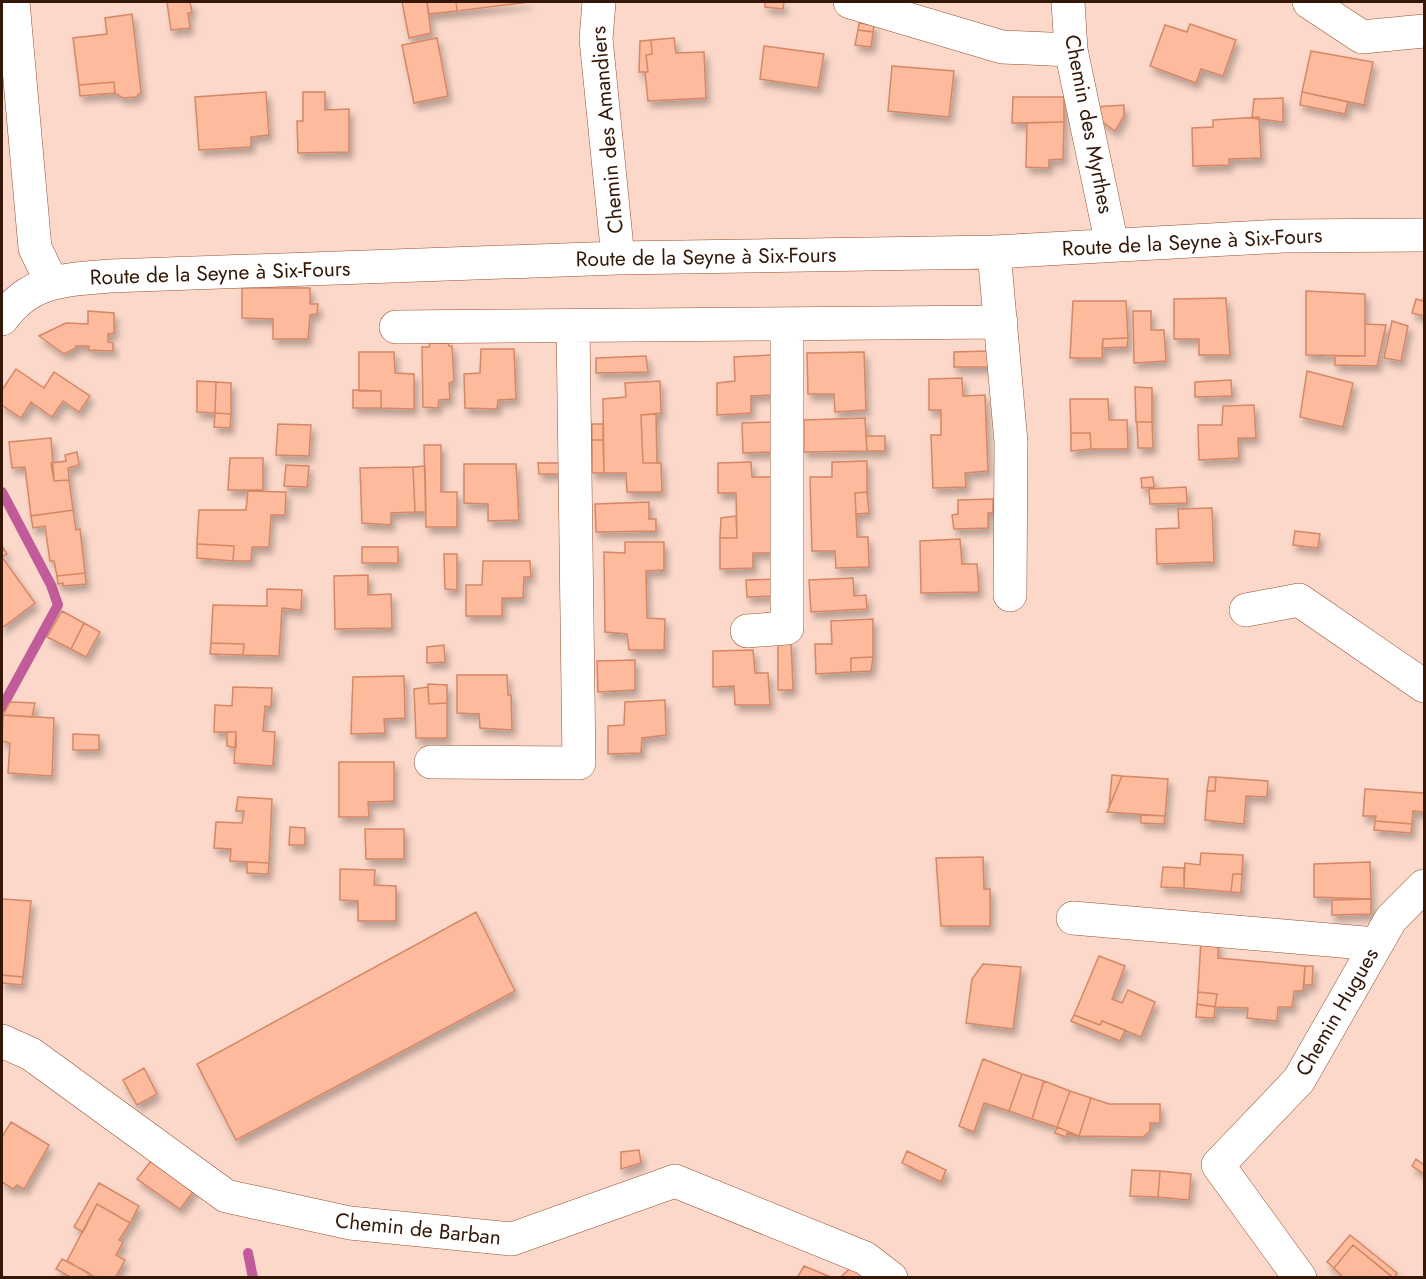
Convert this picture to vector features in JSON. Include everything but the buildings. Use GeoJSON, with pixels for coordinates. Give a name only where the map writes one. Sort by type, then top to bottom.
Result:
{"type":"FeatureCollection","features":[{"type":"Feature","properties":{"kind":"street"},"geometry":{"type":"LineString","coordinates":[[13,2],[15,175],[35,248],[51,281]]}},
{"type":"Feature","properties":{"kind":"street","name":"Chemin des Amandiers"},"geometry":{"type":"LineString","coordinates":[[599,2],[596,39],[618,258]]}},
{"type":"Feature","properties":{"kind":"street"},"geometry":{"type":"LineString","coordinates":[[850,2],[1002,47],[1071,50]]}},
{"type":"Feature","properties":{"kind":"street","name":"Chemin des Myrthes"},"geometry":{"type":"LineString","coordinates":[[1068,2],[1071,50],[1113,245]]}},
{"type":"Feature","properties":{"kind":"street"},"geometry":{"type":"LineString","coordinates":[[1309,2],[1362,37],[1425,31]]}},
{"type":"Feature","properties":{"kind":"street","name":"Route de la Seyne à Six-Fours"},"geometry":{"type":"LineString","coordinates":[[2,319],[12,305],[51,281],[110,276],[618,258],[994,252],[1283,236],[1425,235]]}},
{"type":"Feature","properties":{"kind":"street"},"geometry":{"type":"LineString","coordinates":[[994,252],[1011,442],[1010,595]]}},
{"type":"Feature","properties":{"kind":"street"},"geometry":{"type":"LineString","coordinates":[[396,327],[1001,322]]}},
{"type":"Feature","properties":{"kind":"street"},"geometry":{"type":"LineString","coordinates":[[747,631],[788,628],[788,324]]}},
{"type":"Feature","properties":{"kind":"street"},"geometry":{"type":"LineString","coordinates":[[431,762],[579,763],[573,326]]}},
{"type":"Feature","properties":{"kind":"street"},"geometry":{"type":"LineString","coordinates":[[1246,610],[1299,600],[1425,686]]}},
{"type":"Feature","properties":{"kind":"street","name":"Chemin Hugues"},"geometry":{"type":"LineString","coordinates":[[1300,1278],[1218,1166],[1299,1080],[1391,919],[1425,886]]}},
{"type":"Feature","properties":{"kind":"street"},"geometry":{"type":"LineString","coordinates":[[1073,918],[1376,944]]}},
{"type":"Feature","properties":{"kind":"street","name":"Chemin de Barban"},"geometry":{"type":"LineString","coordinates":[[2,1041],[31,1054],[226,1196],[350,1223],[512,1239],[675,1181],[865,1258],[891,1278]]}},
{"type":"Feature","properties":{"kind":"waterway"},"geometry":{"type":"LineString","coordinates":[[2,492],[51,585],[58,605],[2,707]]}},
{"type":"Feature","properties":{"kind":"waterway"},"geometry":{"type":"LineString","coordinates":[[248,1253],[253,1278]]}}]}
